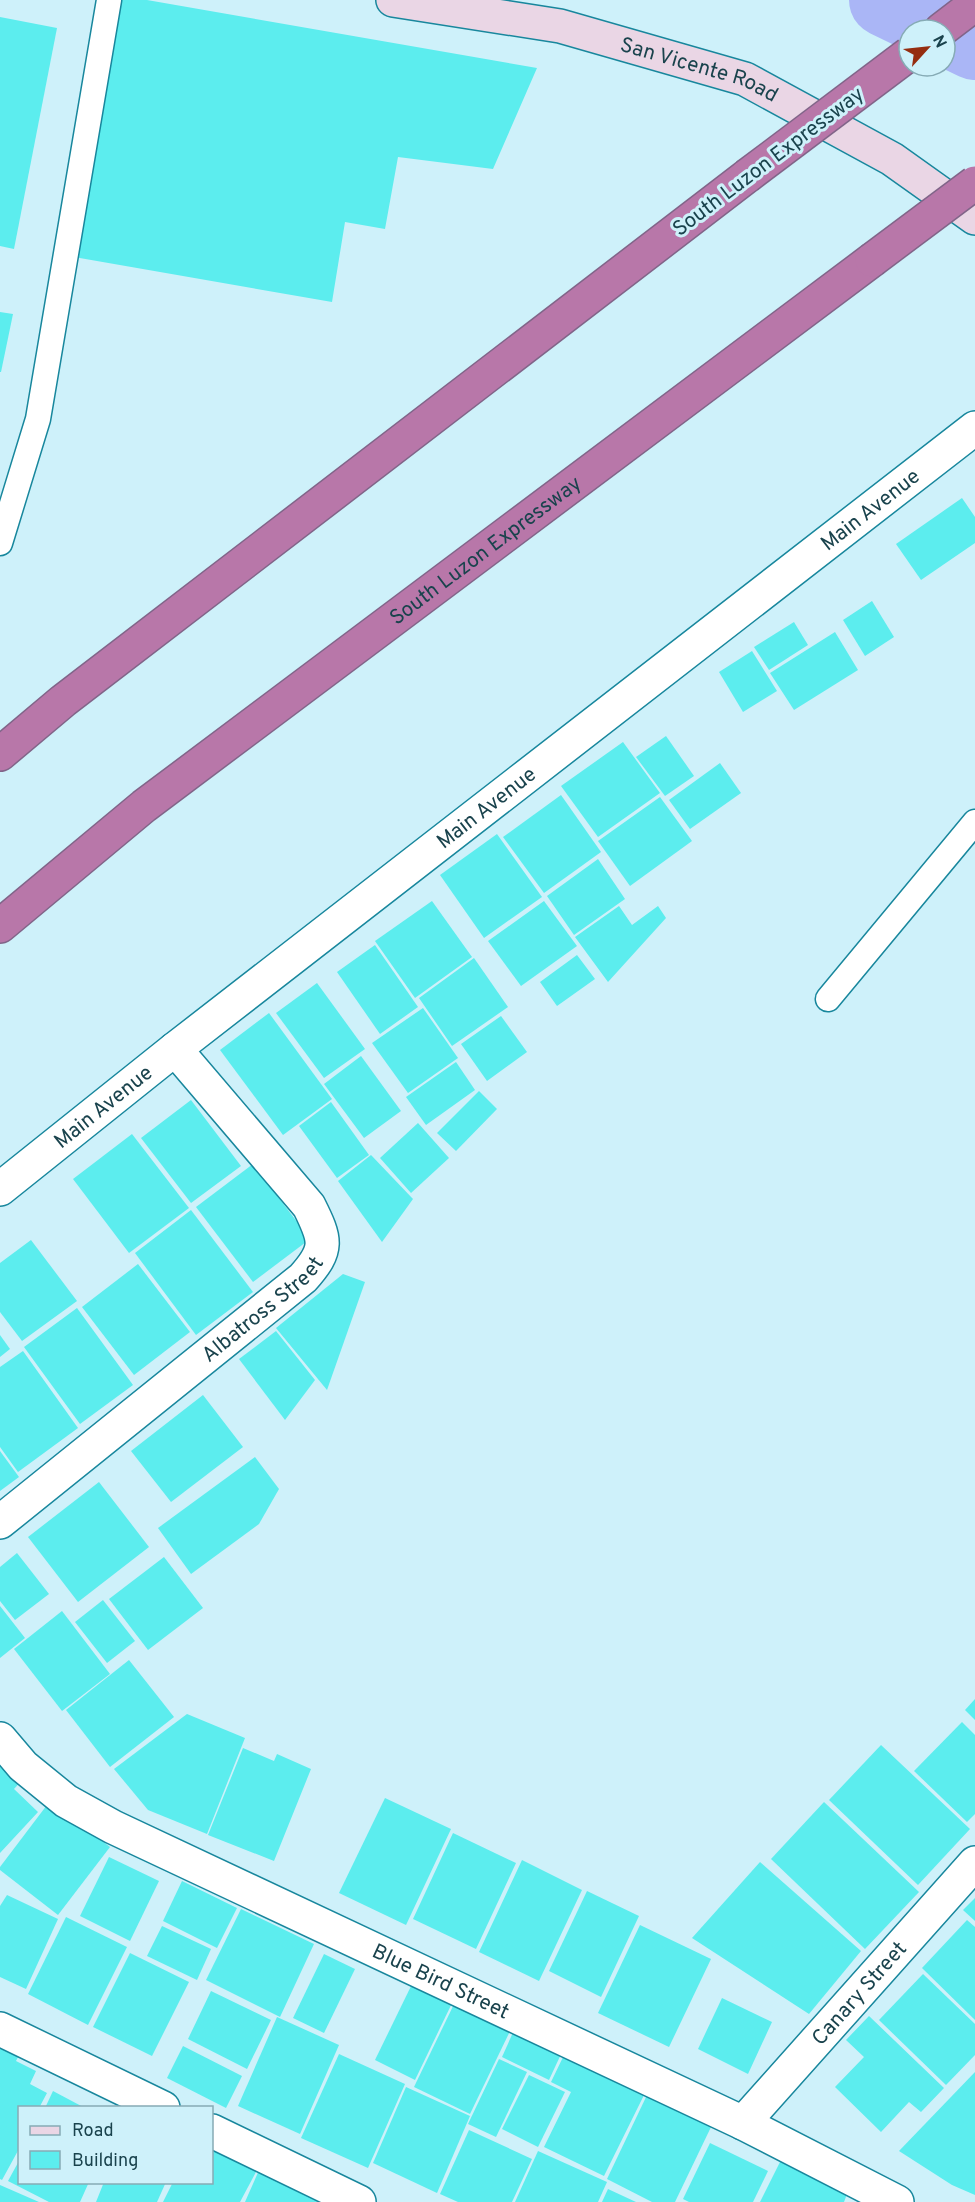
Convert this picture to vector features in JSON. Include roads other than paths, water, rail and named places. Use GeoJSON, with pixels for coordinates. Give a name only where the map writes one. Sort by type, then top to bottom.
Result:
{"type":"FeatureCollection","features":[{"type":"Feature","properties":{"kind":"highway"},"geometry":{"type":"LineString","coordinates":[[957,18],[975,4]]}},
{"type":"Feature","properties":{"kind":"highway","name":"South Luzon Expressway"},"geometry":{"type":"LineString","coordinates":[[0,754],[82,687],[897,63]]}},
{"type":"Feature","properties":{"kind":"highway","name":"South Luzon Expressway"},"geometry":{"type":"LineString","coordinates":[[0,926],[144,806],[975,183]]}},
{"type":"Feature","properties":{"kind":"main road","name":"San Vicente Road"},"geometry":{"type":"LineString","coordinates":[[393,0],[560,26],[745,79],[892,159],[975,218]]}},
{"type":"Feature","properties":{"kind":"street","name":"Main Avenue"},"geometry":{"type":"LineString","coordinates":[[0,1189],[175,1049],[975,428]]}},
{"type":"Feature","properties":{"kind":"street","name":"Albatross Street"},"geometry":{"type":"LineString","coordinates":[[0,1522],[303,1278],[317,1262],[324,1244],[309,1206],[175,1049]]}},
{"type":"Feature","properties":{"kind":"street","name":"Blue Bird Street"},"geometry":{"type":"LineString","coordinates":[[0,1739],[23,1766],[66,1801],[113,1827],[743,2123],[897,2202]]}},
{"type":"Feature","properties":{"kind":"street","name":"Canary Street"},"geometry":{"type":"LineString","coordinates":[[743,2123],[975,1863]]}},
{"type":"Feature","properties":{"kind":"street"},"geometry":{"type":"LineString","coordinates":[[0,2029],[159,2106]]}},
{"type":"Feature","properties":{"kind":"street"},"geometry":{"type":"LineString","coordinates":[[213,2131],[359,2202]]}},
{"type":"Feature","properties":{"kind":"lane"},"geometry":{"type":"LineString","coordinates":[[0,543],[38,418],[109,0]]}},
{"type":"Feature","properties":{"kind":"lane"},"geometry":{"type":"LineString","coordinates":[[828,999],[975,822]]}},
{"type":"Feature","properties":{"kind":"waterway"},"geometry":{"type":"LineString","coordinates":[[886,0],[975,43]]}}]}
